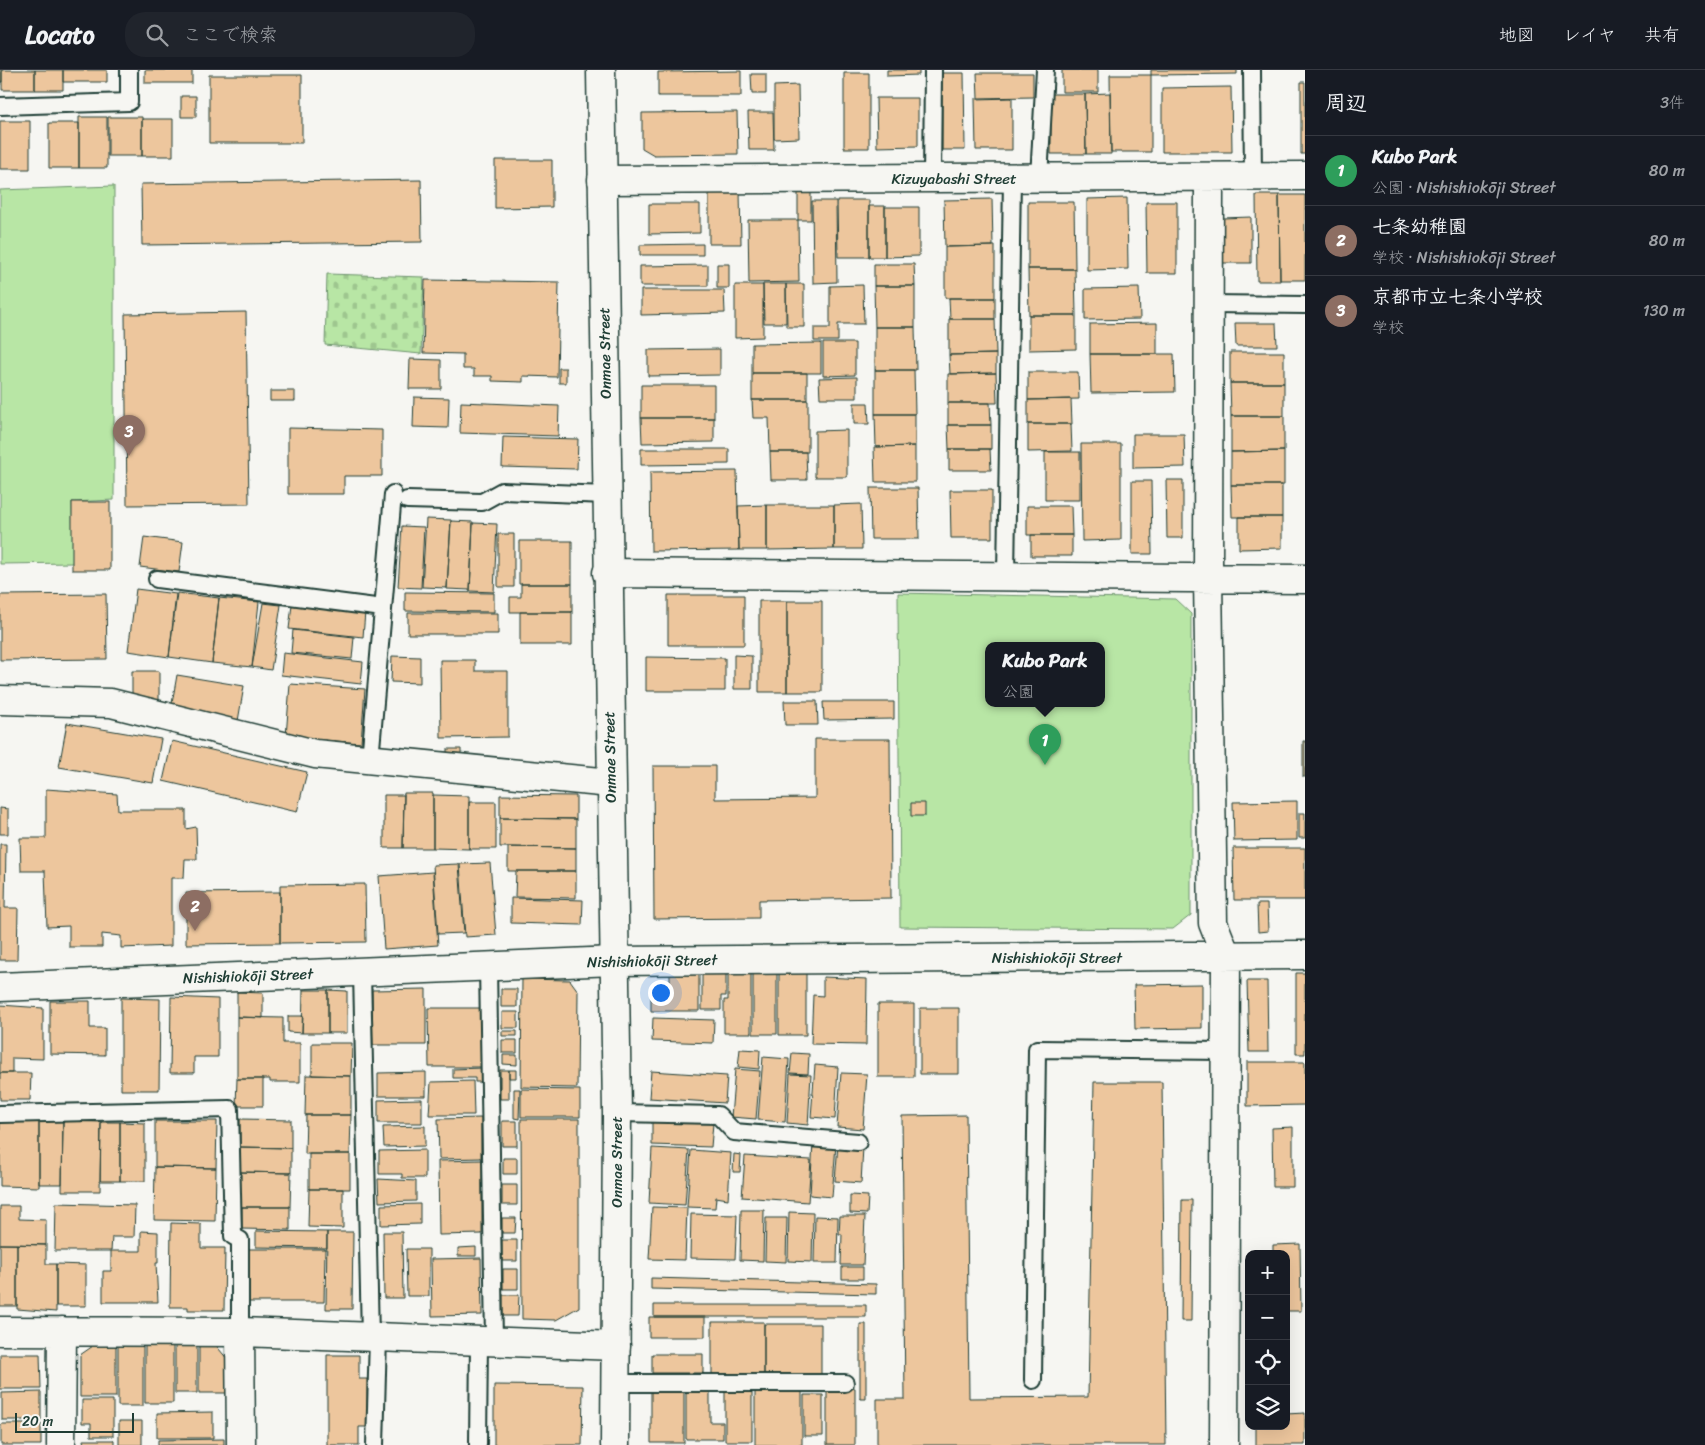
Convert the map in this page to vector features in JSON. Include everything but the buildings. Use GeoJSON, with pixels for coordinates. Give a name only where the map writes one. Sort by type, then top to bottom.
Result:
{"type":"FeatureCollection","features":[{"type":"Feature","properties":{"kind":"street","name":"Onmae Street"},"geometry":{"type":"LineString","coordinates":[[601,70],[607,573],[617,1113],[615,1445]]}},
{"type":"Feature","properties":{"kind":"street","name":"Kizuyabashi Street"},"geometry":{"type":"LineString","coordinates":[[602,180],[1305,176]]}},
{"type":"Feature","properties":{"kind":"street"},"geometry":{"type":"LineString","coordinates":[[1209,178],[1208,578],[1213,923],[1226,956],[1224,1445]]}},
{"type":"Feature","properties":{"kind":"street"},"geometry":{"type":"LineString","coordinates":[[607,573],[1305,579]]}},
{"type":"Feature","properties":{"kind":"street"},"geometry":{"type":"LineString","coordinates":[[0,700],[111,703],[315,754],[611,783]]}},
{"type":"Feature","properties":{"kind":"street","name":"Nishishiokōji Street"},"geometry":{"type":"LineString","coordinates":[[0,986],[614,961],[1305,955]]}},
{"type":"Feature","properties":{"kind":"street"},"geometry":{"type":"LineString","coordinates":[[0,1331],[240,1332],[616,1346]]}},
{"type":"Feature","properties":{"kind":"street"},"geometry":{"type":"LineString","coordinates":[[61,1445],[62,1331]]}},
{"type":"Feature","properties":{"kind":"street"},"geometry":{"type":"LineString","coordinates":[[240,1332],[241,1445]]}},
{"type":"Feature","properties":{"kind":"lane"},"geometry":{"type":"LineString","coordinates":[[0,106],[129,102],[129,70]]}},
{"type":"Feature","properties":{"kind":"lane"},"geometry":{"type":"LineString","coordinates":[[932,179],[933,70]]}},
{"type":"Feature","properties":{"kind":"lane"},"geometry":{"type":"LineString","coordinates":[[1040,178],[1046,70]]}},
{"type":"Feature","properties":{"kind":"lane"},"geometry":{"type":"LineString","coordinates":[[1252,70],[1253,177]]}},
{"type":"Feature","properties":{"kind":"lane"},"geometry":{"type":"LineString","coordinates":[[1006,576],[1012,178]]}},
{"type":"Feature","properties":{"kind":"lane"},"geometry":{"type":"LineString","coordinates":[[1209,304],[1305,305]]}},
{"type":"Feature","properties":{"kind":"lane"},"geometry":{"type":"LineString","coordinates":[[370,760],[383,608],[400,497],[482,502],[502,491],[606,495]]}},
{"type":"Feature","properties":{"kind":"lane"},"geometry":{"type":"LineString","coordinates":[[157,579],[383,608]]}},
{"type":"Feature","properties":{"kind":"lane"},"geometry":{"type":"LineString","coordinates":[[478,1445],[487,1341],[488,966]]}},
{"type":"Feature","properties":{"kind":"lane"},"geometry":{"type":"LineString","coordinates":[[362,972],[374,1336],[374,1445]]}},
{"type":"Feature","properties":{"kind":"lane"},"geometry":{"type":"LineString","coordinates":[[1033,1380],[1037,1049],[1225,1051]]}},
{"type":"Feature","properties":{"kind":"lane"},"geometry":{"type":"LineString","coordinates":[[0,1114],[230,1109],[233,1236],[240,1240],[240,1332]]}},
{"type":"Feature","properties":{"kind":"lane"},"geometry":{"type":"LineString","coordinates":[[617,1113],[718,1115],[734,1132],[858,1142]]}},
{"type":"Feature","properties":{"kind":"lane"},"geometry":{"type":"LineString","coordinates":[[616,1383],[845,1383]]}},
{"type":"Feature","properties":{"kind":"green space"},"geometry":{"type":"Polygon","coordinates":[[[114,186],[114,500],[72,502],[73,563],[0,564],[0,190],[114,186]]]}},
{"type":"Feature","properties":{"kind":"green space"},"geometry":{"type":"Polygon","coordinates":[[[327,274],[424,277],[421,354],[325,345],[327,274]]]}},
{"type":"Feature","properties":{"kind":"green space"},"geometry":{"type":"Polygon","coordinates":[[[898,593],[1175,599],[1191,614],[1191,915],[1173,929],[900,927],[898,593]]]}},
{"type":"Feature","properties":{"kind":"place","name":"京都市立七条小学校"},"geometry":{"type":"Point","coordinates":[129,456]}},
{"type":"Feature","properties":{"kind":"place","name":"Kubo Park"},"geometry":{"type":"Point","coordinates":[1045,765]}},
{"type":"Feature","properties":{"kind":"place","name":"七条幼稚園"},"geometry":{"type":"Point","coordinates":[195,931]}}]}
